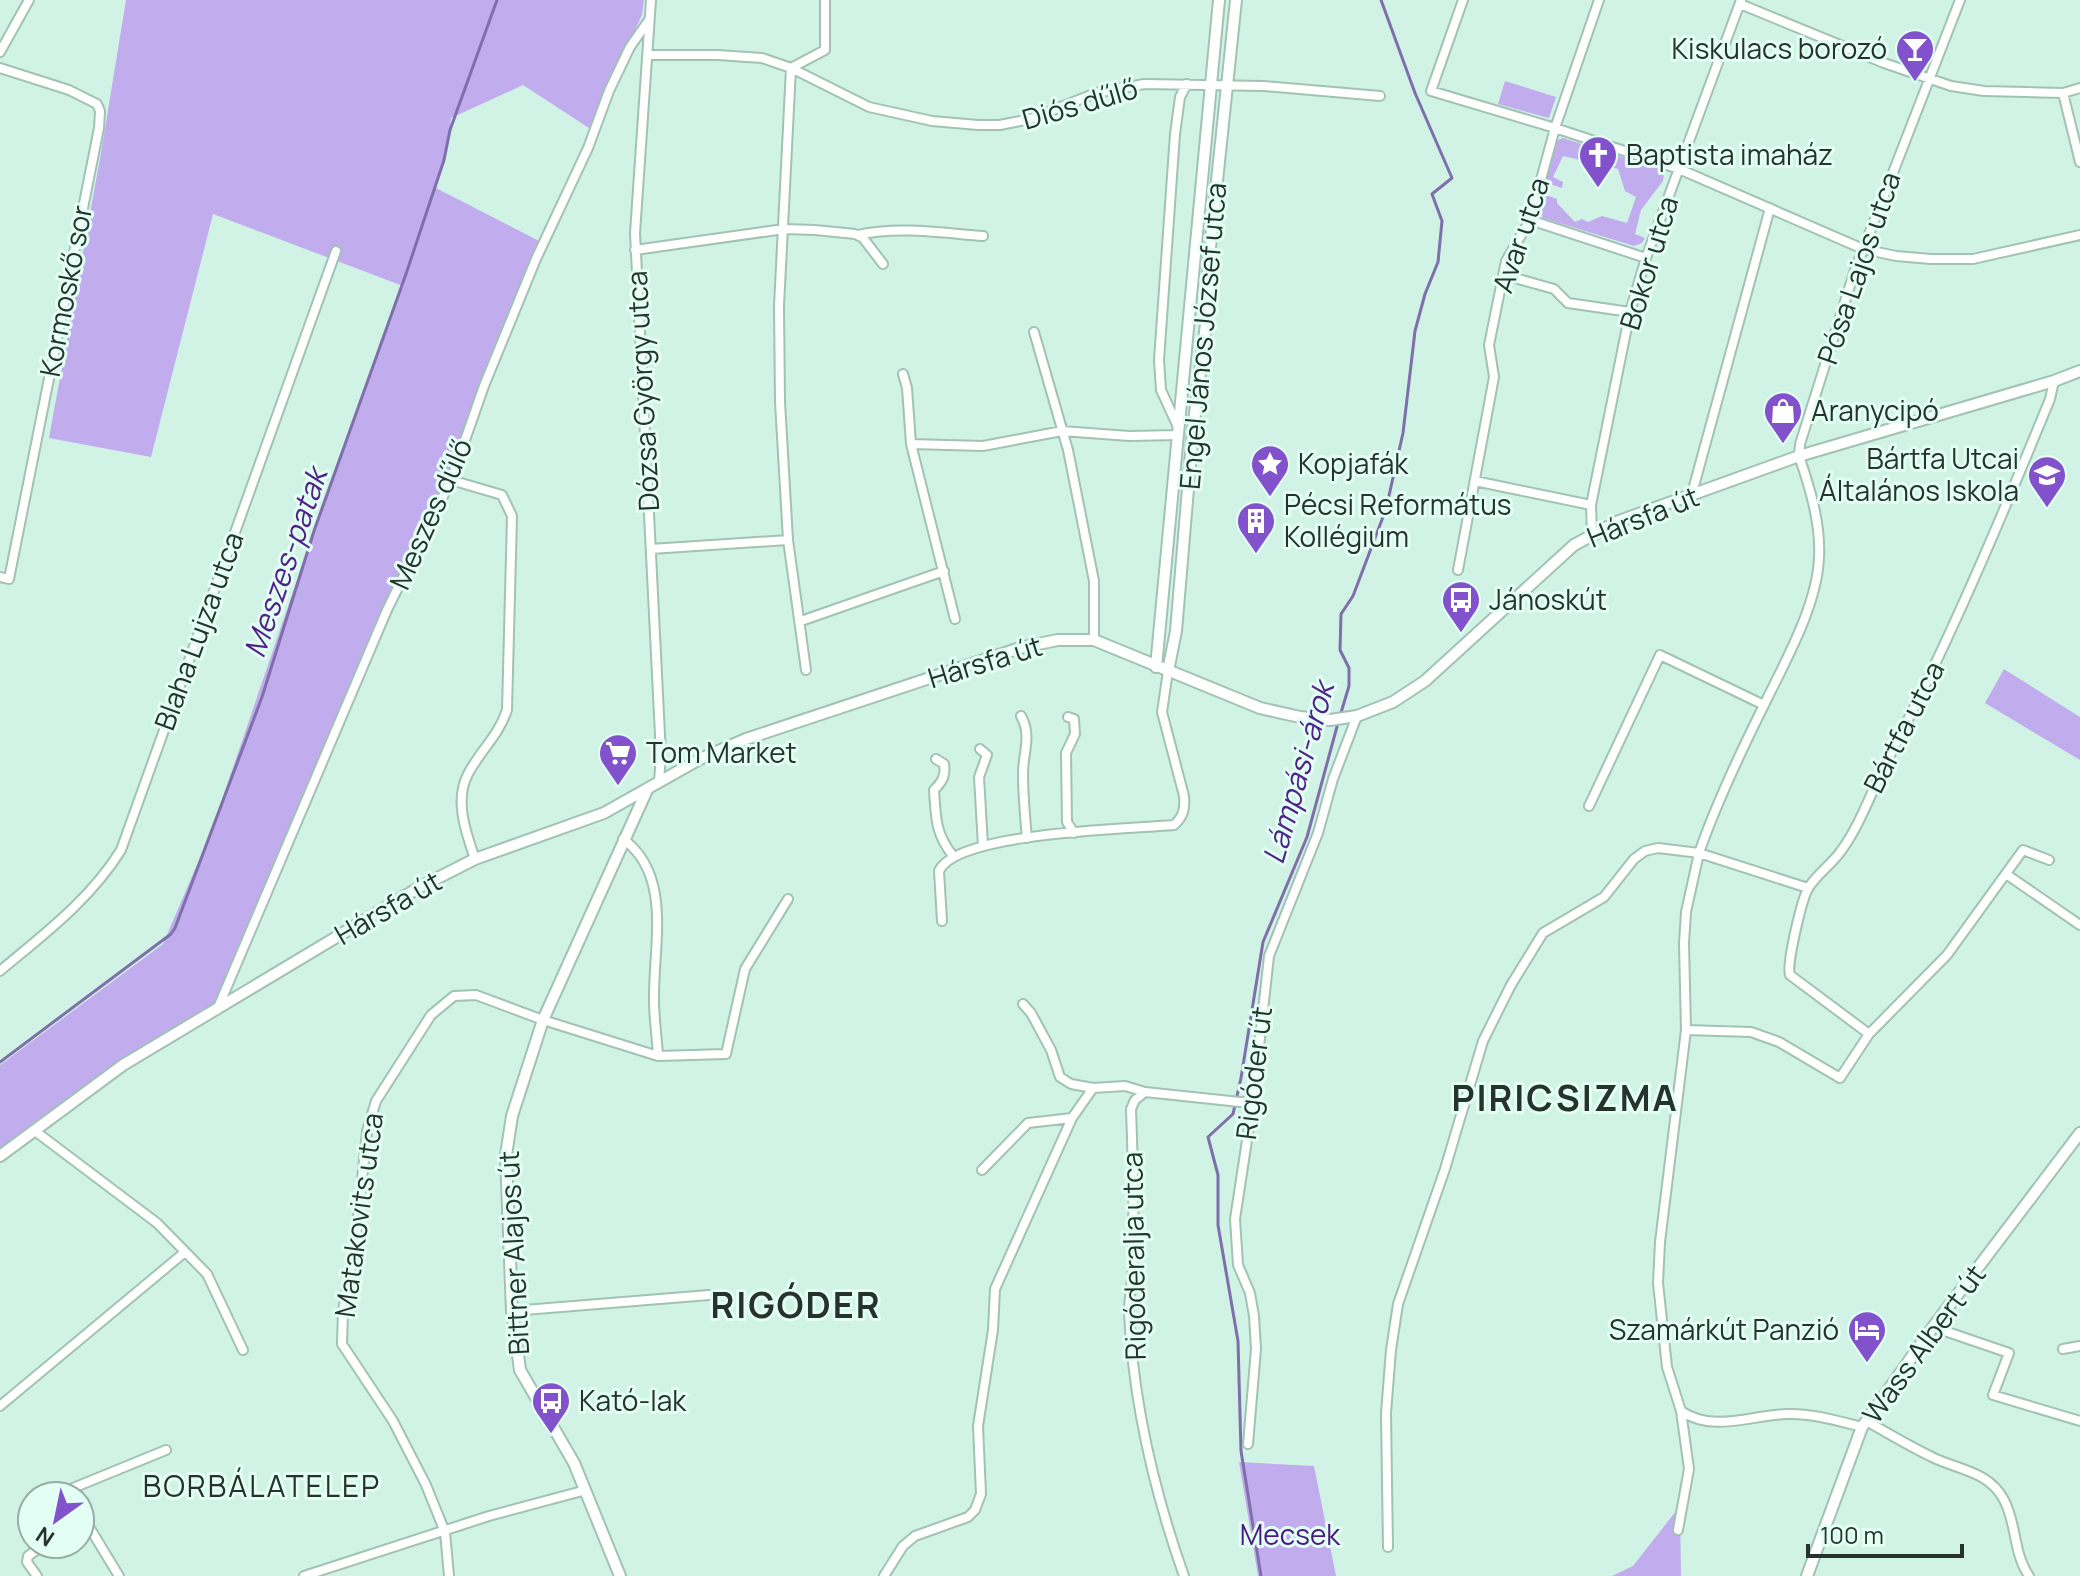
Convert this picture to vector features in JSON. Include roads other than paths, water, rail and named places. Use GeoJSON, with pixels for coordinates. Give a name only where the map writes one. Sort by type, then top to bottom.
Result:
{"type":"FeatureCollection","features":[{"type":"Feature","properties":{"kind":"street"},"geometry":{"type":"LineString","coordinates":[[0,52],[29,0]]}},
{"type":"Feature","properties":{"kind":"street","name":"Dózsa György utca"},"geometry":{"type":"LineString","coordinates":[[651,0],[635,250],[661,755],[659,782]]}},
{"type":"Feature","properties":{"kind":"street"},"geometry":{"type":"LineString","coordinates":[[806,670],[788,540],[780,402],[779,306],[791,68],[825,50],[825,0]]}},
{"type":"Feature","properties":{"kind":"street","name":"Engel János József utca"},"geometry":{"type":"LineString","coordinates":[[1156,667],[1219,0]]}},
{"type":"Feature","properties":{"kind":"street","name":"Engel János József utca"},"geometry":{"type":"LineString","coordinates":[[1168,671],[1176,631],[1236,0]]}},
{"type":"Feature","properties":{"kind":"street"},"geometry":{"type":"LineString","coordinates":[[1463,0],[1431,91],[1679,169],[1863,249],[1920,258],[1973,259],[2080,235]]}},
{"type":"Feature","properties":{"kind":"street","name":"Avar utca"},"geometry":{"type":"LineString","coordinates":[[1458,570],[1494,377],[1489,345],[1506,261],[1530,220],[1555,128],[1599,0]]}},
{"type":"Feature","properties":{"kind":"street","name":"Pósa Lajos utca"},"geometry":{"type":"LineString","coordinates":[[1678,1530],[1689,1469],[1681,1411],[1667,1367],[1658,1283],[1660,1242],[1686,1030],[1685,928],[1699,853],[1711,818],[1802,622],[1816,583],[1818,529],[1799,456],[1800,444],[1863,249],[1960,0]]}},
{"type":"Feature","properties":{"kind":"street"},"geometry":{"type":"LineString","coordinates":[[1741,2],[1928,78],[1984,91],[2063,93],[2080,88]]}},
{"type":"Feature","properties":{"kind":"street","name":"Bokor utca"},"geometry":{"type":"LineString","coordinates":[[1592,535],[1591,505],[1630,312],[1646,258],[1741,2]]}},
{"type":"Feature","properties":{"kind":"street","name":"Meszes dűlő"},"geometry":{"type":"LineString","coordinates":[[217,1011],[387,610],[451,480],[484,386],[536,259],[588,148],[609,91],[630,47],[649,20]]}},
{"type":"Feature","properties":{"kind":"street","name":"Diós dűlő"},"geometry":{"type":"LineString","coordinates":[[648,55],[762,58],[791,68],[869,107],[920,120],[978,125],[1000,125],[1030,119],[1096,93],[1144,84],[1211,84],[1380,96]]}},
{"type":"Feature","properties":{"kind":"street","name":"Kormoskő sor"},"geometry":{"type":"LineString","coordinates":[[0,68],[69,90],[97,104],[100,111],[99,128],[4,578]]}},
{"type":"Feature","properties":{"kind":"street"},"geometry":{"type":"LineString","coordinates":[[911,444],[983,446],[1062,431],[1129,436],[1178,431],[1161,390],[1159,360],[1175,134],[1180,97],[1187,84]]}},
{"type":"Feature","properties":{"kind":"street"},"geometry":{"type":"LineString","coordinates":[[2063,93],[2080,162]]}},
{"type":"Feature","properties":{"kind":"street"},"geometry":{"type":"LineString","coordinates":[[1691,497],[1770,208]]}},
{"type":"Feature","properties":{"kind":"street"},"geometry":{"type":"LineString","coordinates":[[1530,220],[1646,258]]}},
{"type":"Feature","properties":{"kind":"street"},"geometry":{"type":"LineString","coordinates":[[635,250],[784,229],[858,235],[906,231],[983,236]]}},
{"type":"Feature","properties":{"kind":"street"},"geometry":{"type":"LineString","coordinates":[[858,235],[876,252],[883,264]]}},
{"type":"Feature","properties":{"kind":"street","name":"Blaha Lujza utca"},"geometry":{"type":"LineString","coordinates":[[0,971],[103,879],[121,850],[336,251]]}},
{"type":"Feature","properties":{"kind":"street"},"geometry":{"type":"LineString","coordinates":[[1504,275],[1554,289],[1568,303],[1630,312]]}},
{"type":"Feature","properties":{"kind":"street"},"geometry":{"type":"LineString","coordinates":[[1034,332],[1062,431],[1094,581],[1094,640]]}},
{"type":"Feature","properties":{"kind":"street","name":"Hársfa út"},"geometry":{"type":"LineString","coordinates":[[0,1156],[123,1065],[407,895],[475,859],[604,813],[700,759],[746,739],[1023,647],[1058,640],[1094,640],[1260,708],[1330,720],[1353,716],[1393,702],[1425,681],[1574,545],[1619,521],[1799,456],[2080,371]]}},
{"type":"Feature","properties":{"kind":"street"},"geometry":{"type":"LineString","coordinates":[[903,374],[911,444],[955,619]]}},
{"type":"Feature","properties":{"kind":"street","name":"Bártfa utca"},"geometry":{"type":"LineString","coordinates":[[1869,1034],[1790,975],[1790,955],[1808,888],[1842,850],[1922,693],[1990,548],[2050,399],[2054,381]]}},
{"type":"Feature","properties":{"kind":"street"},"geometry":{"type":"LineString","coordinates":[[451,480],[502,495],[512,516],[507,710],[501,726],[464,783],[462,804],[466,832],[475,859]]}},
{"type":"Feature","properties":{"kind":"street"},"geometry":{"type":"LineString","coordinates":[[1475,481],[1591,505]]}},
{"type":"Feature","properties":{"kind":"street"},"geometry":{"type":"LineString","coordinates":[[651,549],[788,540]]}},
{"type":"Feature","properties":{"kind":"street"},"geometry":{"type":"LineString","coordinates":[[801,621],[944,571]]}},
{"type":"Feature","properties":{"kind":"street"},"geometry":{"type":"LineString","coordinates":[[1589,806],[1660,655],[1764,705]]}},
{"type":"Feature","properties":{"kind":"street"},"geometry":{"type":"LineString","coordinates":[[942,921],[939,871],[942,864],[953,856],[983,846],[1027,838],[1174,825],[1181,819],[1185,807],[1184,796],[1162,712],[1168,671]]}},
{"type":"Feature","properties":{"kind":"street"},"geometry":{"type":"LineString","coordinates":[[1021,716],[1027,727],[1023,762],[1027,838]]}},
{"type":"Feature","properties":{"kind":"street","name":"Rigóder út"},"geometry":{"type":"LineString","coordinates":[[1248,1444],[1256,1349],[1250,1293],[1238,1265],[1235,1219],[1253,1101],[1269,956],[1318,833],[1353,716]]}},
{"type":"Feature","properties":{"kind":"street"},"geometry":{"type":"LineString","coordinates":[[1068,717],[1074,719],[1076,726],[1066,753],[1067,822],[1074,833]]}},
{"type":"Feature","properties":{"kind":"street"},"geometry":{"type":"LineString","coordinates":[[980,749],[987,755],[979,777],[983,846]]}},
{"type":"Feature","properties":{"kind":"street"},"geometry":{"type":"LineString","coordinates":[[936,759],[944,764],[945,771],[944,778],[934,790],[937,827],[940,838],[953,856]]}},
{"type":"Feature","properties":{"kind":"street","name":"Bittner Alajos út"},"geometry":{"type":"LineString","coordinates":[[620,1576],[562,1439],[520,1370],[512,1311],[506,1155],[512,1116],[543,1020],[647,790]]}},
{"type":"Feature","properties":{"kind":"street"},"geometry":{"type":"LineString","coordinates":[[623,839],[640,853],[653,884],[657,917],[654,1000],[658,1056]]}},
{"type":"Feature","properties":{"kind":"street"},"geometry":{"type":"LineString","coordinates":[[1388,1547],[1386,1413],[1398,1304],[1445,1169],[1483,1041],[1511,985],[1543,933],[1604,897],[1634,859],[1645,851],[1658,848],[1699,853],[1808,888]]}},
{"type":"Feature","properties":{"kind":"street"},"geometry":{"type":"LineString","coordinates":[[1686,1030],[1751,1032],[1779,1042],[1840,1078],[1869,1034],[1947,955],[2023,850],[2049,860]]}},
{"type":"Feature","properties":{"kind":"street"},"geometry":{"type":"LineString","coordinates":[[2006,874],[2080,925]]}},
{"type":"Feature","properties":{"kind":"street","name":"Matakovits utca"},"geometry":{"type":"LineString","coordinates":[[449,1576],[445,1532],[426,1485],[393,1421],[342,1344],[343,1311],[356,1237],[367,1131],[376,1101],[431,1015],[454,996],[476,995],[543,1020],[658,1056],[726,1054],[745,969],[788,899]]}},
{"type":"Feature","properties":{"kind":"street"},"geometry":{"type":"LineString","coordinates":[[1023,1004],[1051,1050],[1060,1077],[1071,1084],[1093,1088],[1125,1086],[1145,1092],[1253,1101]]}},
{"type":"Feature","properties":{"kind":"street"},"geometry":{"type":"LineString","coordinates":[[884,1576],[903,1546],[915,1536],[968,1517],[975,1510],[981,1494],[978,1426],[993,1330],[995,1289],[1072,1118],[1093,1088]]}},
{"type":"Feature","properties":{"kind":"street","name":"Rigóderalja utca"},"geometry":{"type":"LineString","coordinates":[[1145,1092],[1135,1100],[1131,1109],[1133,1264],[1129,1310],[1147,1448],[1167,1528],[1184,1576]]}},
{"type":"Feature","properties":{"kind":"street"},"geometry":{"type":"LineString","coordinates":[[982,1170],[1028,1123],[1072,1118]]}},
{"type":"Feature","properties":{"kind":"street"},"geometry":{"type":"LineString","coordinates":[[35,1131],[157,1223],[207,1274],[243,1350]]}},
{"type":"Feature","properties":{"kind":"street","name":"Wass Albert út"},"geometry":{"type":"LineString","coordinates":[[1807,1576],[1864,1424],[1933,1327],[2080,1133]]}},
{"type":"Feature","properties":{"kind":"street"},"geometry":{"type":"LineString","coordinates":[[0,1406],[185,1252]]}},
{"type":"Feature","properties":{"kind":"street"},"geometry":{"type":"LineString","coordinates":[[512,1311],[709,1295]]}},
{"type":"Feature","properties":{"kind":"street"},"geometry":{"type":"LineString","coordinates":[[1933,1327],[2009,1353],[1993,1395],[2080,1421]]}},
{"type":"Feature","properties":{"kind":"street"},"geometry":{"type":"LineString","coordinates":[[2063,1349],[2080,1346]]}},
{"type":"Feature","properties":{"kind":"street"},"geometry":{"type":"LineString","coordinates":[[1681,1411],[1704,1422],[1790,1413],[1864,1424],[1938,1460],[1986,1479],[1997,1488],[2006,1503],[2018,1557],[2029,1576]]}},
{"type":"Feature","properties":{"kind":"street"},"geometry":{"type":"LineString","coordinates":[[93,1480],[166,1450]]}},
{"type":"Feature","properties":{"kind":"street"},"geometry":{"type":"LineString","coordinates":[[304,1576],[489,1516],[586,1490]]}},
{"type":"Feature","properties":{"kind":"street"},"geometry":{"type":"LineString","coordinates":[[96,1540],[119,1576]]}},
{"type":"Feature","properties":{"kind":"waterway","name":"Meszes-patak"},"geometry":{"type":"LineString","coordinates":[[0,1062],[175,928],[262,697],[314,531],[406,274],[444,160],[450,130],[497,0]]}},
{"type":"Feature","properties":{"kind":"waterway","name":"Lámpási-árok"},"geometry":{"type":"LineString","coordinates":[[1340,716],[1349,686],[1349,668],[1340,650],[1341,614],[1353,596],[1386,509],[1403,433],[1415,331],[1438,262],[1442,221],[1432,194],[1452,178],[1415,93],[1381,0]]}},
{"type":"Feature","properties":{"kind":"waterway","name":"Lámpási-árok"},"geometry":{"type":"LineString","coordinates":[[1261,1576],[1241,1451],[1238,1341],[1218,1225],[1218,1175],[1208,1137],[1233,1114],[1263,942],[1307,837],[1338,723]]}},
{"type":"Feature","properties":{"kind":"place","name":"Kiskulacs borozó"},"geometry":{"type":"Point","coordinates":[1915,83]}},
{"type":"Feature","properties":{"kind":"place","name":"Baptista imaház"},"geometry":{"type":"Point","coordinates":[1598,189]}},
{"type":"Feature","properties":{"kind":"place","name":"Aranycipó"},"geometry":{"type":"Point","coordinates":[1783,445]}},
{"type":"Feature","properties":{"kind":"place","name":"Kopjafák"},"geometry":{"type":"Point","coordinates":[1270,498]}},
{"type":"Feature","properties":{"kind":"place","name":"Bártfa Utcai Általános Iskola"},"geometry":{"type":"Point","coordinates":[2047,509]}},
{"type":"Feature","properties":{"kind":"place","name":"Pécsi Református Kollégium"},"geometry":{"type":"Point","coordinates":[1256,555]}},
{"type":"Feature","properties":{"kind":"place","name":"Jánoskút"},"geometry":{"type":"Point","coordinates":[1461,634]}},
{"type":"Feature","properties":{"kind":"place","name":"Tom Market"},"geometry":{"type":"Point","coordinates":[618,787]}},
{"type":"Feature","properties":{"kind":"place","name":"Szamárkút Panzió"},"geometry":{"type":"Point","coordinates":[1867,1364]}},
{"type":"Feature","properties":{"kind":"place","name":"Kató-lak"},"geometry":{"type":"Point","coordinates":[551,1435]}},
{"type":"Feature","properties":{"kind":"district","name":"PIRICSIZMA"},"geometry":{"type":"Point","coordinates":[1565,1098]}},
{"type":"Feature","properties":{"kind":"district","name":"RIGÓDER"},"geometry":{"type":"Point","coordinates":[796,1305]}},
{"type":"Feature","properties":{"kind":"district","name":"BORBÁLATELEP"},"geometry":{"type":"Point","coordinates":[262,1487]}},
{"type":"Feature","properties":{"kind":"park label","name":"Mecsek"},"geometry":{"type":"Point","coordinates":[1290,1535]}}]}
